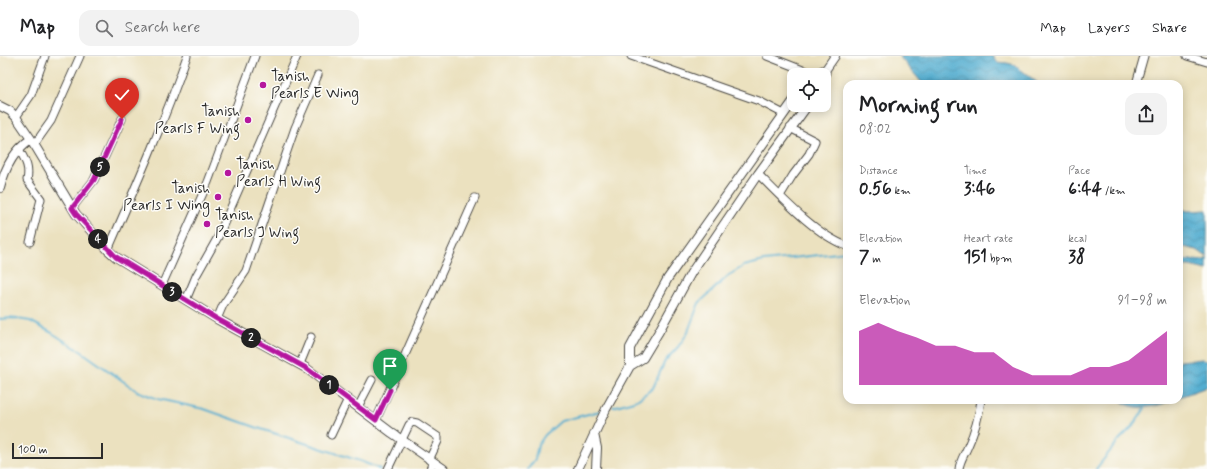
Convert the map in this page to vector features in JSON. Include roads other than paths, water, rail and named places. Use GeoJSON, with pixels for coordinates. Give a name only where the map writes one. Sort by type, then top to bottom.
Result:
{"type":"FeatureCollection","features":[{"type":"Feature","properties":{"kind":"street"},"geometry":{"type":"LineString","coordinates":[[16,117],[31,95],[45,56]]}},
{"type":"Feature","properties":{"kind":"street"},"geometry":{"type":"LineString","coordinates":[[0,188],[9,163],[19,148],[33,142],[51,121],[80,56]]}},
{"type":"Feature","properties":{"kind":"street"},"geometry":{"type":"LineString","coordinates":[[108,250],[174,95],[187,56]]}},
{"type":"Feature","properties":{"kind":"street"},"geometry":{"type":"LineString","coordinates":[[162,285],[208,182],[255,56]]}},
{"type":"Feature","properties":{"kind":"street"},"geometry":{"type":"LineString","coordinates":[[186,300],[196,276],[218,236],[298,56]]}},
{"type":"Feature","properties":{"kind":"street"},"geometry":{"type":"LineString","coordinates":[[631,56],[759,101],[784,114]]}},
{"type":"Feature","properties":{"kind":"street"},"geometry":{"type":"LineString","coordinates":[[767,56],[796,68]]}},
{"type":"Feature","properties":{"kind":"street"},"geometry":{"type":"LineString","coordinates":[[827,68],[835,56]]}},
{"type":"Feature","properties":{"kind":"street"},"geometry":{"type":"LineString","coordinates":[[1137,80],[1144,56]]}},
{"type":"Feature","properties":{"kind":"street"},"geometry":{"type":"LineString","coordinates":[[1187,56],[1207,62]]}},
{"type":"Feature","properties":{"kind":"street"},"geometry":{"type":"LineString","coordinates":[[217,319],[223,305],[246,271],[295,128],[318,75]]}},
{"type":"Feature","properties":{"kind":"street"},"geometry":{"type":"LineString","coordinates":[[0,107],[10,111],[16,117],[33,142],[76,214],[116,257],[217,319],[300,364],[376,420],[431,464],[444,469]]}},
{"type":"Feature","properties":{"kind":"street"},"geometry":{"type":"LineString","coordinates":[[578,469],[606,409],[630,366],[630,348],[668,278],[787,110]]}},
{"type":"Feature","properties":{"kind":"street"},"geometry":{"type":"LineString","coordinates":[[630,366],[643,358],[691,273],[758,174],[803,112]]}},
{"type":"Feature","properties":{"kind":"street"},"geometry":{"type":"LineString","coordinates":[[72,208],[94,180],[122,119]]}},
{"type":"Feature","properties":{"kind":"street"},"geometry":{"type":"LineString","coordinates":[[780,196],[793,175],[809,154],[815,141],[790,128]]}},
{"type":"Feature","properties":{"kind":"street"},"geometry":{"type":"LineString","coordinates":[[19,148],[27,163],[29,172],[27,180],[41,198],[30,242]]}},
{"type":"Feature","properties":{"kind":"street"},"geometry":{"type":"LineString","coordinates":[[758,174],[780,196],[830,238],[843,244]]}},
{"type":"Feature","properties":{"kind":"street"},"geometry":{"type":"LineString","coordinates":[[376,420],[475,198]]}},
{"type":"Feature","properties":{"kind":"street"},"geometry":{"type":"LineString","coordinates":[[300,364],[311,337]]}},
{"type":"Feature","properties":{"kind":"street"},"geometry":{"type":"LineString","coordinates":[[358,407],[372,380]]}},
{"type":"Feature","properties":{"kind":"street"},"geometry":{"type":"LineString","coordinates":[[331,434],[348,399]]}},
{"type":"Feature","properties":{"kind":"street"},"geometry":{"type":"LineString","coordinates":[[959,469],[976,423],[980,404]]}},
{"type":"Feature","properties":{"kind":"street"},"geometry":{"type":"LineString","coordinates":[[388,469],[409,424],[412,422],[417,423],[438,438],[431,464]]}},
{"type":"Feature","properties":{"kind":"street"},"geometry":{"type":"LineString","coordinates":[[594,434],[596,469]]}},
{"type":"Feature","properties":{"kind":"water"},"geometry":{"type":"Polygon","coordinates":[[[899,56],[992,56],[997,62],[1015,65],[1034,80],[920,80],[899,56]]]}},
{"type":"Feature","properties":{"kind":"water"},"geometry":{"type":"Polygon","coordinates":[[[1183,209],[1188,211],[1207,210],[1207,257],[1197,250],[1183,247],[1183,209]]]}},
{"type":"Feature","properties":{"kind":"water"},"geometry":{"type":"Polygon","coordinates":[[[1207,258],[1207,270],[1183,266],[1183,260],[1204,260],[1207,258]]]}},
{"type":"Feature","properties":{"kind":"water"},"geometry":{"type":"Polygon","coordinates":[[[1207,360],[1207,387],[1183,396],[1183,361],[1207,360]]]}},
{"type":"Feature","properties":{"kind":"water"},"geometry":{"type":"Polygon","coordinates":[[[1125,404],[1163,404],[1146,407],[1125,404]]]}},
{"type":"Feature","properties":{"kind":"waterway"},"geometry":{"type":"LineString","coordinates":[[613,407],[637,400],[653,388],[665,361],[678,347],[687,334],[699,303],[729,275],[744,266],[764,261],[843,252]]}},
{"type":"Feature","properties":{"kind":"waterway"},"geometry":{"type":"LineString","coordinates":[[0,319],[11,318],[30,321],[82,352],[137,391],[158,399],[204,409],[380,469]]}},
{"type":"Feature","properties":{"kind":"waterway"},"geometry":{"type":"LineString","coordinates":[[1096,469],[1119,440],[1134,425],[1145,408]]}},
{"type":"Feature","properties":{"kind":"waterway"},"geometry":{"type":"LineString","coordinates":[[528,469],[535,459],[538,445],[545,435],[561,421],[600,411]]}},
{"type":"Feature","properties":{"kind":"place","name":"Tanish Pearls E Wing"},"geometry":{"type":"Point","coordinates":[263,85]}},
{"type":"Feature","properties":{"kind":"place","name":"Tanish Pearls F Wing"},"geometry":{"type":"Point","coordinates":[248,120]}},
{"type":"Feature","properties":{"kind":"place","name":"Tanish Pearls H Wing"},"geometry":{"type":"Point","coordinates":[228,173]}},
{"type":"Feature","properties":{"kind":"place","name":"Tanish Pearls I Wing"},"geometry":{"type":"Point","coordinates":[218,197]}},
{"type":"Feature","properties":{"kind":"place","name":"Tanish Pearls J Wing"},"geometry":{"type":"Point","coordinates":[207,224]}}]}
